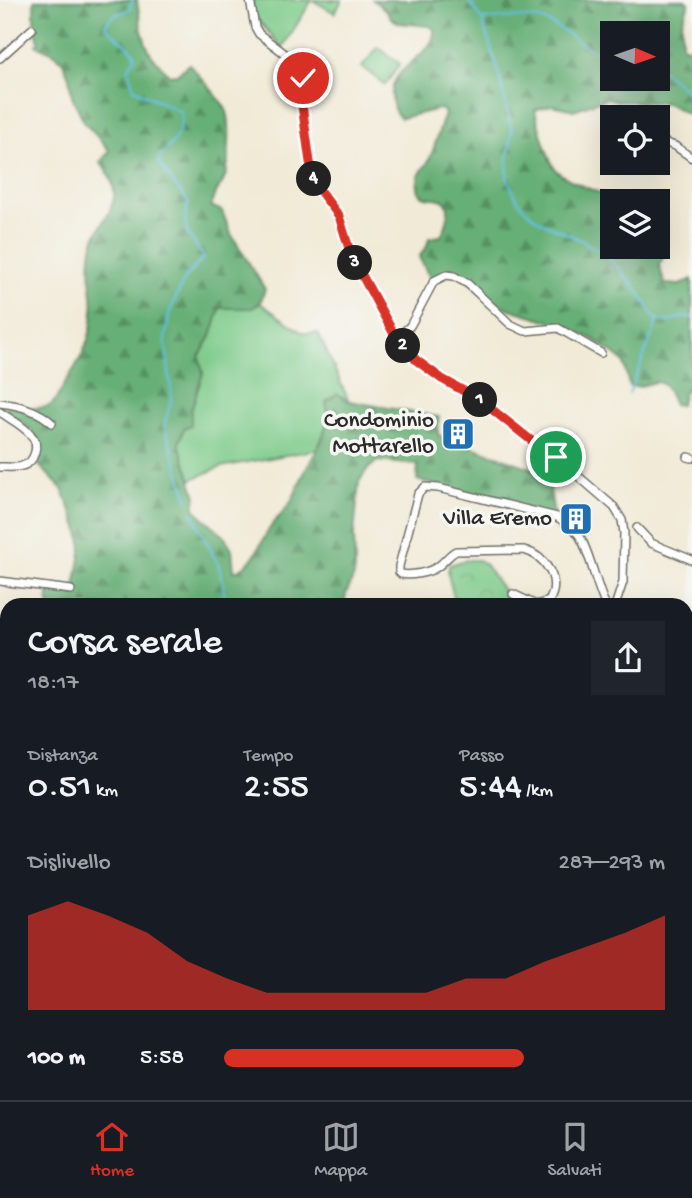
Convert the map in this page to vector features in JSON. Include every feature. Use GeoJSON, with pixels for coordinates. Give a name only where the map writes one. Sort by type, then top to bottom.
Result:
{"type":"FeatureCollection","features":[{"type":"Feature","properties":{"kind":"street"},"geometry":{"type":"LineString","coordinates":[[250,0],[259,34],[292,59],[302,72],[301,98],[310,162],[317,187],[339,216],[351,255],[397,338],[416,360],[442,379],[480,400],[556,457],[614,507],[622,520],[624,533],[623,582],[618,598]]}},
{"type":"Feature","properties":{"kind":"street"},"geometry":{"type":"LineString","coordinates":[[0,58],[32,29]]}},
{"type":"Feature","properties":{"kind":"street"},"geometry":{"type":"LineString","coordinates":[[670,144],[692,158]]}},
{"type":"Feature","properties":{"kind":"street"},"geometry":{"type":"LineString","coordinates":[[397,338],[410,326],[433,281],[446,275],[454,276],[468,284],[510,324],[525,331],[558,328],[601,353]]}},
{"type":"Feature","properties":{"kind":"street"},"geometry":{"type":"LineString","coordinates":[[0,403],[32,410],[52,423]]}},
{"type":"Feature","properties":{"kind":"street"},"geometry":{"type":"LineString","coordinates":[[0,412],[29,432],[35,439],[36,446],[30,462],[22,467],[0,467]]}},
{"type":"Feature","properties":{"kind":"street"},"geometry":{"type":"LineString","coordinates":[[550,598],[553,586],[545,562],[524,550],[456,551],[436,568],[410,575],[401,574],[399,566],[421,490],[425,487],[438,488],[557,517],[569,524],[584,545],[602,598]]}},
{"type":"Feature","properties":{"kind":"street"},"geometry":{"type":"LineString","coordinates":[[637,528],[651,543],[692,560]]}},
{"type":"Feature","properties":{"kind":"street"},"geometry":{"type":"LineString","coordinates":[[0,581],[71,590]]}},
{"type":"Feature","properties":{"kind":"street"},"geometry":{"type":"LineString","coordinates":[[513,594],[521,598]]}},
{"type":"Feature","properties":{"kind":"green space"},"geometry":{"type":"Polygon","coordinates":[[[34,0],[137,0],[141,27],[152,56],[169,75],[177,74],[189,64],[216,94],[227,112],[229,134],[226,172],[211,206],[222,211],[231,234],[265,289],[260,303],[252,308],[220,308],[211,336],[199,357],[203,373],[191,410],[191,425],[184,428],[179,443],[196,496],[194,509],[224,536],[232,549],[234,571],[250,561],[270,528],[292,500],[324,434],[326,402],[337,394],[349,401],[439,417],[438,435],[548,474],[554,516],[417,480],[418,465],[377,461],[359,482],[354,535],[354,576],[345,598],[49,598],[48,590],[74,593],[82,547],[78,527],[62,489],[35,461],[37,442],[30,428],[0,408],[49,406],[57,398],[82,355],[89,338],[93,309],[90,268],[93,242],[110,211],[114,189],[100,162],[110,151],[84,122],[72,96],[63,62],[54,53],[36,45],[39,41],[34,24],[34,0]]]}},
{"type":"Feature","properties":{"kind":"green space"},"geometry":{"type":"Polygon","coordinates":[[[252,0],[312,0],[282,48],[253,14],[252,0]]]}},
{"type":"Feature","properties":{"kind":"green space"},"geometry":{"type":"Polygon","coordinates":[[[312,0],[342,0],[335,13],[312,0]]]}},
{"type":"Feature","properties":{"kind":"green space"},"geometry":{"type":"Polygon","coordinates":[[[373,0],[685,0],[689,3],[682,22],[682,45],[692,49],[692,120],[688,114],[667,103],[607,98],[574,110],[551,105],[535,110],[547,151],[557,171],[600,193],[600,259],[663,259],[659,265],[665,284],[680,285],[692,279],[692,390],[685,390],[680,405],[674,404],[666,388],[658,382],[629,386],[624,363],[593,339],[490,300],[465,278],[453,273],[430,278],[419,257],[429,238],[441,236],[447,222],[448,207],[445,201],[420,193],[418,180],[431,156],[445,115],[443,110],[439,109],[401,118],[394,110],[392,98],[397,77],[428,47],[433,39],[434,29],[429,26],[399,23],[391,18],[387,11],[373,0]]]}},
{"type":"Feature","properties":{"kind":"green space"},"geometry":{"type":"Polygon","coordinates":[[[378,47],[400,64],[385,85],[362,67],[378,47]]]}},
{"type":"Feature","properties":{"kind":"green space"},"geometry":{"type":"Polygon","coordinates":[[[260,303],[303,333],[318,333],[349,401],[337,394],[319,449],[221,467],[190,480],[179,443],[184,428],[191,425],[191,410],[203,373],[199,357],[211,336],[220,308],[252,308],[260,303]]]}},
{"type":"Feature","properties":{"kind":"green space"},"geometry":{"type":"Polygon","coordinates":[[[466,560],[478,560],[485,564],[506,598],[454,598],[448,574],[449,565],[466,560]]]}},
{"type":"Feature","properties":{"kind":"waterway"},"geometry":{"type":"LineString","coordinates":[[132,0],[130,9],[114,15],[105,25],[130,47],[136,56],[128,69],[134,89],[181,112],[177,136],[158,162],[188,202],[185,222],[188,234],[204,257],[186,277],[177,295],[170,311],[165,338],[172,398],[164,425],[188,501]]}},
{"type":"Feature","properties":{"kind":"waterway"},"geometry":{"type":"LineString","coordinates":[[468,0],[482,20],[498,70],[512,130],[507,177],[517,199],[539,221],[583,241],[609,258],[637,289],[654,317],[665,321],[692,317]]}},
{"type":"Feature","properties":{"kind":"waterway"},"geometry":{"type":"LineString","coordinates":[[483,19],[540,19],[600,52]]}},
{"type":"Feature","properties":{"kind":"waterway"},"geometry":{"type":"LineString","coordinates":[[670,77],[692,95]]}},
{"type":"Feature","properties":{"kind":"waterway"},"geometry":{"type":"LineString","coordinates":[[629,394],[658,320]]}},
{"type":"Feature","properties":{"kind":"waterway"},"geometry":{"type":"LineString","coordinates":[[192,513],[219,566],[224,598]]}},
{"type":"Feature","properties":{"kind":"place","name":"Condominio Mottarello"},"geometry":{"type":"Point","coordinates":[458,434]}},
{"type":"Feature","properties":{"kind":"place","name":"Villa Eremo"},"geometry":{"type":"Point","coordinates":[576,519]}},
{"type":"Feature","properties":{"kind":"route"},"geometry":{"type":"LineString","coordinates":[[303,78],[301,98],[310,162],[317,187],[339,216],[351,255],[394,334],[416,360],[442,379],[480,400],[556,457]]}}]}
